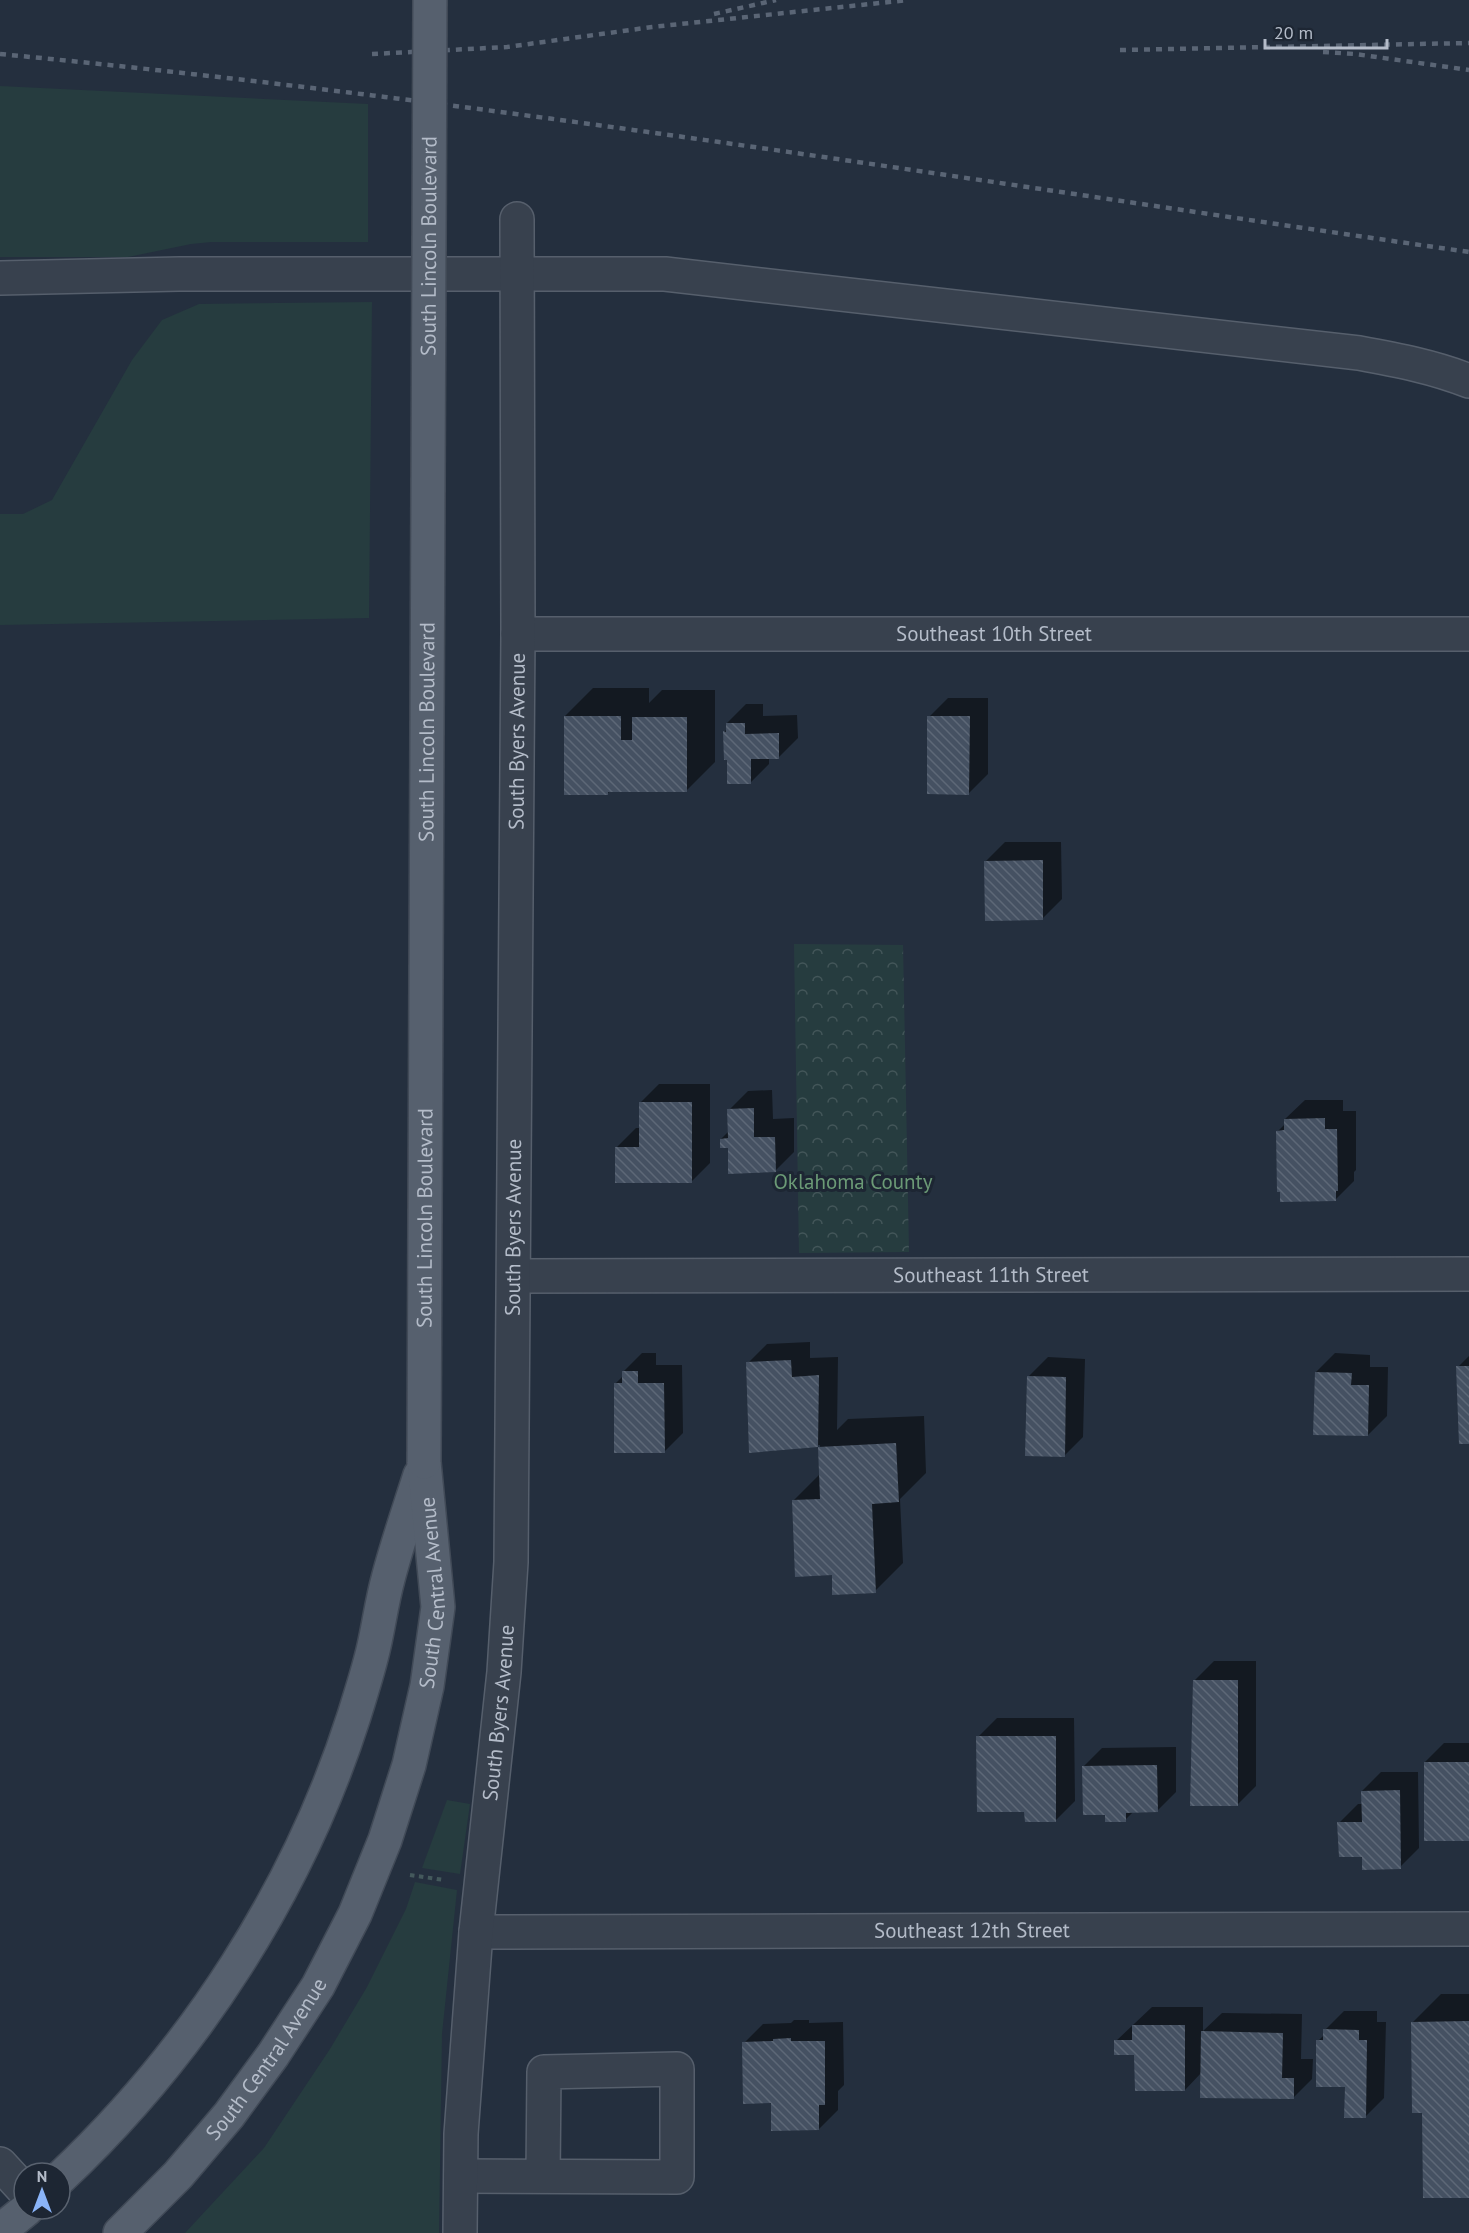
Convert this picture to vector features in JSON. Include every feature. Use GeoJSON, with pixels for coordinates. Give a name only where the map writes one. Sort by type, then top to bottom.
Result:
{"type":"FeatureCollection","features":[{"type":"Feature","properties":{"kind":"main road","name":"South Lincoln Boulevard"},"geometry":{"type":"LineString","coordinates":[[424,1462],[430,0]]}},
{"type":"Feature","properties":{"kind":"main road","name":"South Central Avenue"},"geometry":{"type":"LineString","coordinates":[[72,2166],[181,2047],[248,1947],[293,1863],[328,1787],[354,1717],[374,1647],[387,1580],[424,1462]]}},
{"type":"Feature","properties":{"kind":"main road","name":"South Central Avenue"},"geometry":{"type":"LineString","coordinates":[[120,2233],[178,2175],[229,2115],[273,2055],[318,1986],[355,1914],[385,1840],[409,1765],[427,1686],[438,1607],[424,1462]]}},
{"type":"Feature","properties":{"kind":"main road"},"geometry":{"type":"LineString","coordinates":[[0,2231],[12,2221]]}},
{"type":"Feature","properties":{"kind":"street","name":"South Byers Avenue"},"geometry":{"type":"LineString","coordinates":[[460,2233],[461,2134],[476,1932],[504,1672],[511,1562],[519,634],[517,219]]}},
{"type":"Feature","properties":{"kind":"street"},"geometry":{"type":"LineString","coordinates":[[0,278],[179,274],[665,274],[1359,353],[1409,362],[1469,381]]}},
{"type":"Feature","properties":{"kind":"street","name":"Southeast 10th Street"},"geometry":{"type":"LineString","coordinates":[[519,634],[1469,634]]}},
{"type":"Feature","properties":{"kind":"street","name":"Southeast 11th Street"},"geometry":{"type":"LineString","coordinates":[[514,1276],[1469,1274]]}},
{"type":"Feature","properties":{"kind":"street","name":"Southeast 12th Street"},"geometry":{"type":"LineString","coordinates":[[476,1932],[1469,1929]]}},
{"type":"Feature","properties":{"kind":"street"},"geometry":{"type":"LineString","coordinates":[[461,2176],[677,2177],[677,2069],[544,2072],[543,2176]]}},
{"type":"Feature","properties":{"kind":"street"},"geometry":{"type":"LineString","coordinates":[[0,2164],[12,2177]]}},
{"type":"Feature","properties":{"kind":"green space"},"geometry":{"type":"Polygon","coordinates":[[[0,86],[368,104],[368,242],[211,242],[128,257],[0,257],[0,86]]]}},
{"type":"Feature","properties":{"kind":"green space"},"geometry":{"type":"Polygon","coordinates":[[[372,302],[369,618],[0,625],[0,514],[23,514],[52,500],[132,360],[162,320],[199,304],[372,302]]]}},
{"type":"Feature","properties":{"kind":"green space","name":"Oklahoma County"},"geometry":{"type":"Polygon","coordinates":[[[794,944],[903,945],[909,1252],[799,1253],[794,944]]]}},
{"type":"Feature","properties":{"kind":"green space"},"geometry":{"type":"Polygon","coordinates":[[[447,1800],[470,1804],[460,1874],[422,1868],[447,1800]]]}},
{"type":"Feature","properties":{"kind":"green space"},"geometry":{"type":"Polygon","coordinates":[[[415,1882],[457,1890],[442,2034],[439,2233],[185,2233],[264,2148],[330,2049],[367,1987],[406,1909],[415,1882]]]}},
{"type":"Feature","properties":{"kind":"building"},"geometry":{"type":"Polygon","coordinates":[[[564,716],[621,716],[621,740],[632,740],[632,717],[687,717],[687,792],[608,792],[608,795],[564,795],[564,716]]]}},
{"type":"Feature","properties":{"kind":"building"},"geometry":{"type":"Polygon","coordinates":[[[927,716],[970,716],[969,795],[927,794],[927,716]]]}},
{"type":"Feature","properties":{"kind":"building"},"geometry":{"type":"Polygon","coordinates":[[[726,723],[745,723],[745,734],[779,733],[779,759],[751,759],[751,784],[727,784],[727,760],[724,760],[723,731],[726,732],[726,723]]]}},
{"type":"Feature","properties":{"kind":"building"},"geometry":{"type":"Polygon","coordinates":[[[1043,860],[1043,920],[985,921],[984,861],[1043,860]]]}},
{"type":"Feature","properties":{"kind":"building"},"geometry":{"type":"Polygon","coordinates":[[[639,1102],[692,1102],[692,1183],[615,1183],[615,1147],[639,1147],[639,1102]]]}},
{"type":"Feature","properties":{"kind":"building"},"geometry":{"type":"Polygon","coordinates":[[[754,1108],[754,1137],[775,1137],[776,1172],[728,1174],[728,1148],[720,1148],[720,1139],[728,1138],[727,1109],[754,1108]]]}},
{"type":"Feature","properties":{"kind":"building"},"geometry":{"type":"Polygon","coordinates":[[[1325,1118],[1325,1129],[1337,1129],[1338,1191],[1336,1191],[1336,1201],[1280,1202],[1280,1192],[1277,1192],[1276,1131],[1284,1130],[1284,1119],[1325,1118]]]}},
{"type":"Feature","properties":{"kind":"building"},"geometry":{"type":"Polygon","coordinates":[[[791,1360],[792,1377],[819,1375],[818,1447],[749,1453],[746,1362],[791,1360]]]}},
{"type":"Feature","properties":{"kind":"building"},"geometry":{"type":"Polygon","coordinates":[[[1456,1366],[1469,1366],[1469,1444],[1459,1444],[1456,1366]]]}},
{"type":"Feature","properties":{"kind":"building"},"geometry":{"type":"Polygon","coordinates":[[[622,1371],[638,1371],[638,1383],[664,1383],[665,1453],[614,1453],[614,1383],[622,1383],[622,1371]]]}},
{"type":"Feature","properties":{"kind":"building"},"geometry":{"type":"Polygon","coordinates":[[[1315,1372],[1352,1373],[1351,1385],[1369,1385],[1368,1436],[1313,1435],[1315,1372]]]}},
{"type":"Feature","properties":{"kind":"building"},"geometry":{"type":"Polygon","coordinates":[[[1027,1376],[1066,1377],[1065,1457],[1025,1456],[1027,1376]]]}},
{"type":"Feature","properties":{"kind":"building"},"geometry":{"type":"Polygon","coordinates":[[[896,1443],[899,1502],[872,1504],[876,1593],[832,1595],[832,1575],[795,1577],[792,1500],[820,1499],[818,1447],[896,1443]]]}},
{"type":"Feature","properties":{"kind":"building"},"geometry":{"type":"Polygon","coordinates":[[[1193,1680],[1238,1680],[1238,1806],[1190,1806],[1193,1680]]]}},
{"type":"Feature","properties":{"kind":"building"},"geometry":{"type":"Polygon","coordinates":[[[976,1736],[1056,1736],[1056,1822],[1025,1822],[1024,1812],[977,1812],[976,1736]]]}},
{"type":"Feature","properties":{"kind":"building"},"geometry":{"type":"Polygon","coordinates":[[[1424,1762],[1469,1762],[1469,1841],[1424,1841],[1424,1762]]]}},
{"type":"Feature","properties":{"kind":"building"},"geometry":{"type":"Polygon","coordinates":[[[1157,1765],[1158,1812],[1126,1813],[1126,1822],[1105,1822],[1105,1815],[1083,1815],[1082,1766],[1157,1765]]]}},
{"type":"Feature","properties":{"kind":"building"},"geometry":{"type":"Polygon","coordinates":[[[1400,1790],[1401,1869],[1362,1870],[1362,1857],[1339,1857],[1337,1822],[1362,1822],[1361,1791],[1400,1790]]]}},
{"type":"Feature","properties":{"kind":"building"},"geometry":{"type":"Polygon","coordinates":[[[1469,2021],[1469,2198],[1423,2198],[1422,2113],[1412,2113],[1411,2022],[1469,2021]]]}},
{"type":"Feature","properties":{"kind":"building"},"geometry":{"type":"Polygon","coordinates":[[[1132,2025],[1185,2025],[1185,2091],[1135,2091],[1134,2055],[1114,2055],[1114,2040],[1132,2040],[1132,2025]]]}},
{"type":"Feature","properties":{"kind":"building"},"geometry":{"type":"Polygon","coordinates":[[[1323,2029],[1359,2030],[1359,2040],[1367,2040],[1366,2118],[1344,2118],[1345,2087],[1316,2087],[1316,2040],[1323,2040],[1323,2029]]]}},
{"type":"Feature","properties":{"kind":"building"},"geometry":{"type":"Polygon","coordinates":[[[1201,2031],[1283,2033],[1282,2078],[1294,2078],[1294,2099],[1200,2098],[1201,2031]]]}},
{"type":"Feature","properties":{"kind":"building"},"geometry":{"type":"Polygon","coordinates":[[[791,2038],[791,2041],[825,2041],[825,2105],[819,2105],[819,2130],[771,2131],[771,2103],[743,2104],[742,2042],[791,2038]]]}},
{"type":"Feature","properties":{"kind":"railway"},"geometry":{"type":"LineString","coordinates":[[714,14],[776,0]]}},
{"type":"Feature","properties":{"kind":"railway"},"geometry":{"type":"LineString","coordinates":[[372,54],[507,47],[652,27],[908,0]]}},
{"type":"Feature","properties":{"kind":"railway"},"geometry":{"type":"LineString","coordinates":[[1120,50],[1469,43]]}},
{"type":"Feature","properties":{"kind":"railway"},"geometry":{"type":"LineString","coordinates":[[1323,52],[1355,54],[1469,70]]}},
{"type":"Feature","properties":{"kind":"railway"},"geometry":{"type":"LineString","coordinates":[[0,54],[184,73],[552,119],[1469,252]]}}]}
